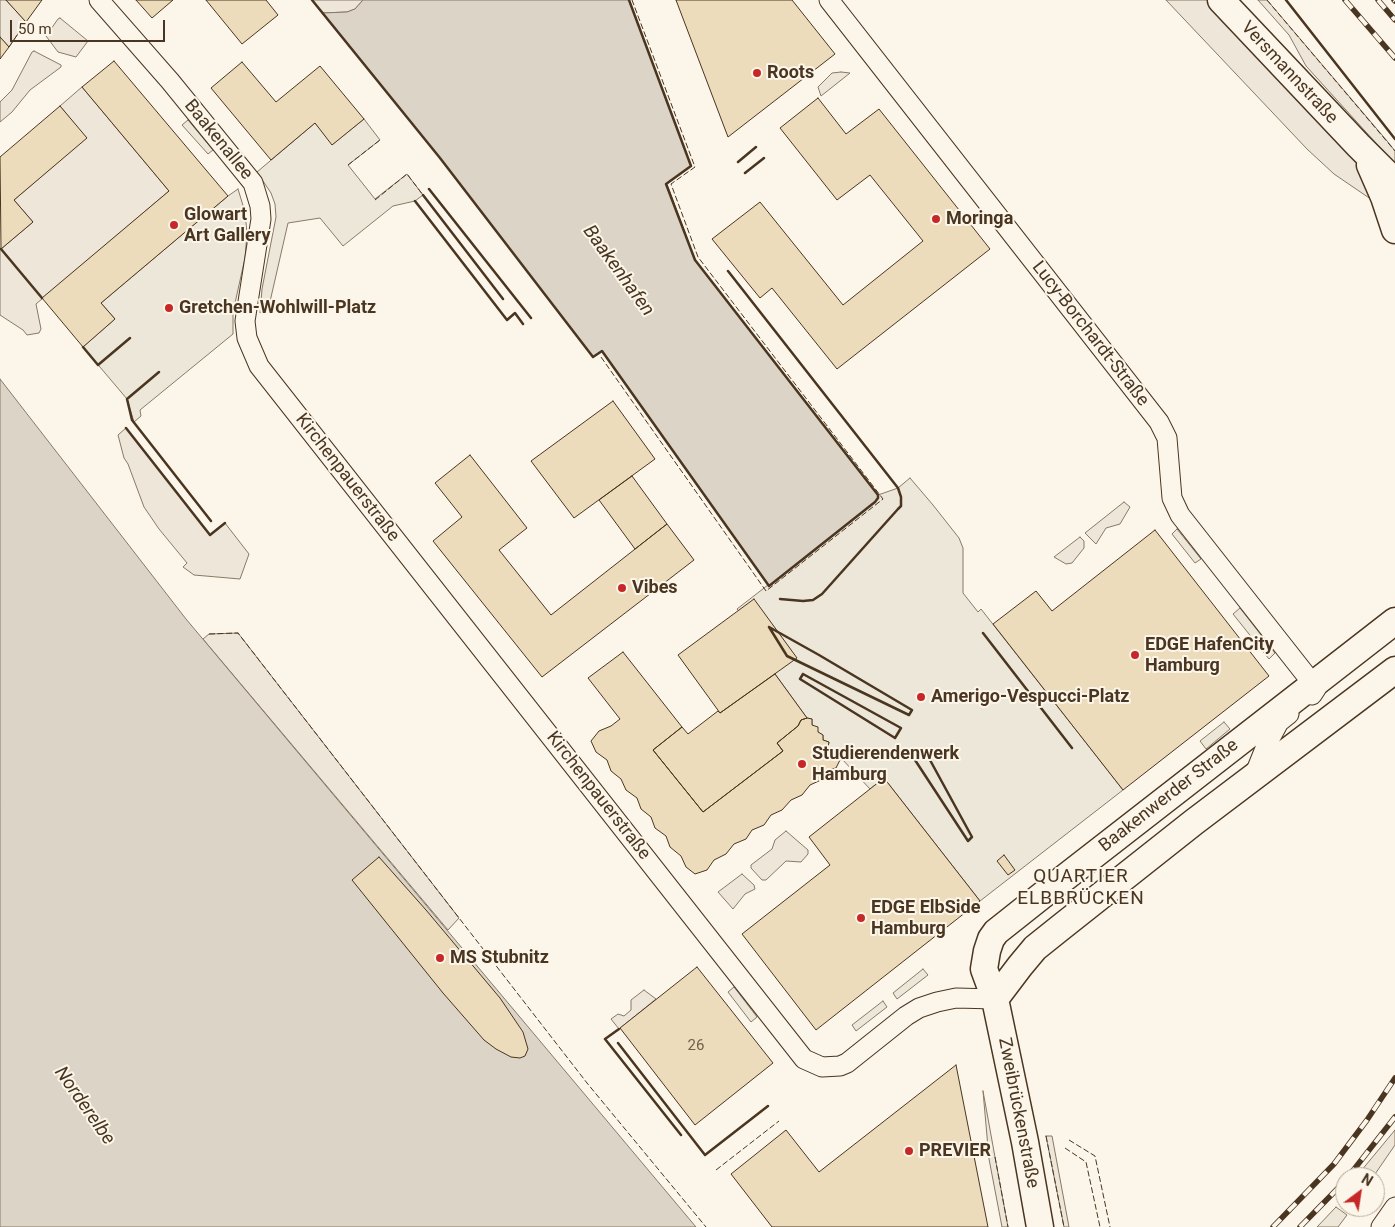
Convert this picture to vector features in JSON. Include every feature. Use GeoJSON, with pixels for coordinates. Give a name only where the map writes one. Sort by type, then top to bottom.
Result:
{"type":"FeatureCollection","features":[{"type":"Feature","properties":{"kind":"main road","name":"Versmannstraße"},"geometry":{"type":"LineString","coordinates":[[1221,0],[1395,182]]}},
{"type":"Feature","properties":{"kind":"main road","name":"Versmannstraße"},"geometry":{"type":"LineString","coordinates":[[1358,145],[1374,172],[1389,209],[1395,230]]}},
{"type":"Feature","properties":{"kind":"main road","name":"Baakenwerder Straße"},"geometry":{"type":"LineString","coordinates":[[995,999],[984,969],[988,946],[996,932],[1395,622]]}},
{"type":"Feature","properties":{"kind":"main road","name":"Baakenwerder Straße"},"geometry":{"type":"LineString","coordinates":[[995,999],[1035,948],[1194,822],[1395,670]]}},
{"type":"Feature","properties":{"kind":"main road","name":"Zweibrückenstraße"},"geometry":{"type":"LineString","coordinates":[[995,999],[1025,1142],[1040,1227]]}},
{"type":"Feature","properties":{"kind":"street","name":"Baakenallee"},"geometry":{"type":"LineString","coordinates":[[99,0],[242,167],[256,190],[260,206],[260,226],[245,321],[247,338],[259,366]]}},
{"type":"Feature","properties":{"kind":"street","name":"Lucy-Borchardt-Straße"},"geometry":{"type":"LineString","coordinates":[[829,0],[1160,422],[1167,438],[1172,498],[1180,515],[1313,684]]}},
{"type":"Feature","properties":{"kind":"street","name":"Kirchenpauerstraße"},"geometry":{"type":"LineString","coordinates":[[259,366],[804,1059],[822,1067],[840,1066],[847,1063],[918,1008],[956,998],[995,999]]}},
{"type":"Feature","properties":{"kind":"street","name":"Baakenwerder Straße"},"geometry":{"type":"LineString","coordinates":[[1253,778],[1266,746],[1279,722],[1314,694],[1316,689],[1313,684]]}},
{"type":"Feature","properties":{"kind":"street"},"geometry":{"type":"LineString","coordinates":[[1381,1227],[1395,1207]]}},
{"type":"Feature","properties":{"kind":"shaded area"},"geometry":{"type":"Polygon","coordinates":[[[0,0],[6,0],[26,22],[9,47],[0,37],[0,0]]]}},
{"type":"Feature","properties":{"kind":"shaded area"},"geometry":{"type":"Polygon","coordinates":[[[312,0],[363,0],[355,9],[347,12],[322,13],[312,0]]]}},
{"type":"Feature","properties":{"kind":"shaded area"},"geometry":{"type":"Polygon","coordinates":[[[1166,0],[1207,0],[1353,155],[1362,168],[1381,206],[1334,174],[1307,149],[1166,0]]]}},
{"type":"Feature","properties":{"kind":"shaded area"},"geometry":{"type":"Polygon","coordinates":[[[1258,0],[1267,0],[1388,142],[1395,151],[1395,164],[1306,66],[1289,35],[1258,0]]]}},
{"type":"Feature","properties":{"kind":"shaded area"},"geometry":{"type":"Polygon","coordinates":[[[60,18],[88,41],[76,57],[58,52],[46,36],[60,18]]]}},
{"type":"Feature","properties":{"kind":"shaded area"},"geometry":{"type":"Polygon","coordinates":[[[34,51],[61,65],[61,67],[30,90],[12,112],[0,122],[0,102],[12,90],[34,51]]]}},
{"type":"Feature","properties":{"kind":"shaded area"},"geometry":{"type":"Polygon","coordinates":[[[832,73],[850,73],[821,96],[818,87],[832,73]]]}},
{"type":"Feature","properties":{"kind":"shaded area"},"geometry":{"type":"Polygon","coordinates":[[[82,87],[169,191],[36,304],[41,329],[39,333],[27,335],[23,330],[0,315],[0,248],[33,222],[14,200],[86,138],[60,106],[82,87]]]}},
{"type":"Feature","properties":{"kind":"shaded area","name":"Gretchen-Wohlwill-Platz"},"geometry":{"type":"Polygon","coordinates":[[[364,119],[380,140],[348,165],[375,199],[407,174],[423,195],[415,201],[393,206],[343,246],[320,218],[288,223],[269,306],[260,313],[262,289],[276,217],[275,204],[271,193],[257,172],[315,123],[333,144],[364,119]]]}},
{"type":"Feature","properties":{"kind":"shaded area"},"geometry":{"type":"Polygon","coordinates":[[[188,120],[213,150],[208,154],[182,125],[188,120]]]}},
{"type":"Feature","properties":{"kind":"shaded area","name":"Gretchen-Wohlwill-Platz"},"geometry":{"type":"Polygon","coordinates":[[[238,189],[245,212],[247,233],[245,258],[233,312],[233,334],[140,410],[141,416],[134,422],[127,399],[83,347],[115,319],[101,303],[238,189]]]}},
{"type":"Feature","properties":{"kind":"shaded area"},"geometry":{"type":"Polygon","coordinates":[[[126,428],[210,535],[225,523],[249,554],[240,579],[194,575],[183,567],[187,563],[159,529],[144,507],[124,458],[118,435],[126,428]]]}},
{"type":"Feature","properties":{"kind":"shaded area","name":"Amerigo-Vespucci-Platz"},"geometry":{"type":"Polygon","coordinates":[[[910,478],[959,538],[963,548],[963,593],[978,612],[981,609],[1123,790],[980,901],[884,778],[870,789],[841,758],[834,755],[828,747],[829,742],[823,740],[823,735],[812,725],[812,719],[807,718],[775,674],[781,668],[737,609],[875,502],[878,495],[898,488],[910,478]]]}},
{"type":"Feature","properties":{"kind":"shaded area"},"geometry":{"type":"Polygon","coordinates":[[[1124,502],[1130,507],[1120,524],[1106,528],[1096,544],[1085,533],[1124,502]]]}},
{"type":"Feature","properties":{"kind":"shaded area"},"geometry":{"type":"Polygon","coordinates":[[[1177,529],[1201,559],[1195,563],[1172,534],[1177,529]]]}},
{"type":"Feature","properties":{"kind":"shaded area"},"geometry":{"type":"Polygon","coordinates":[[[1080,537],[1084,541],[1084,548],[1072,563],[1066,564],[1054,557],[1080,537]]]}},
{"type":"Feature","properties":{"kind":"shaded area"},"geometry":{"type":"Polygon","coordinates":[[[1240,608],[1275,653],[1269,659],[1233,614],[1240,608]]]}},
{"type":"Feature","properties":{"kind":"shaded area"},"geometry":{"type":"Polygon","coordinates":[[[238,633],[459,918],[448,930],[203,639],[209,634],[238,633]]]}},
{"type":"Feature","properties":{"kind":"shaded area"},"geometry":{"type":"Polygon","coordinates":[[[1224,722],[1230,729],[1206,749],[1200,741],[1224,722]]]}},
{"type":"Feature","properties":{"kind":"shaded area"},"geometry":{"type":"Polygon","coordinates":[[[786,831],[808,850],[808,854],[801,862],[786,861],[766,880],[762,880],[751,868],[751,865],[772,849],[775,840],[786,831]]]}},
{"type":"Feature","properties":{"kind":"shaded area"},"geometry":{"type":"Polygon","coordinates":[[[742,874],[754,885],[755,889],[745,894],[733,909],[718,892],[742,874]]]}},
{"type":"Feature","properties":{"kind":"shaded area"},"geometry":{"type":"Polygon","coordinates":[[[923,969],[928,975],[897,999],[893,993],[923,969]]]}},
{"type":"Feature","properties":{"kind":"shaded area"},"geometry":{"type":"Polygon","coordinates":[[[734,987],[757,1017],[751,1022],[728,992],[734,987]]]}},
{"type":"Feature","properties":{"kind":"shaded area"},"geometry":{"type":"Polygon","coordinates":[[[644,990],[656,999],[619,1029],[611,1019],[618,1014],[624,1016],[631,1010],[631,1000],[644,990]]]}},
{"type":"Feature","properties":{"kind":"shaded area"},"geometry":{"type":"Polygon","coordinates":[[[883,1001],[887,1007],[856,1031],[852,1025],[883,1001]]]}},
{"type":"Feature","properties":{"kind":"shaded area"},"geometry":{"type":"Polygon","coordinates":[[[983,1091],[1008,1227],[1002,1227],[989,1159],[983,1091]]]}},
{"type":"Feature","properties":{"kind":"shaded area"},"geometry":{"type":"Polygon","coordinates":[[[1395,1130],[1395,1145],[1380,1167],[1364,1167],[1395,1130]]]}},
{"type":"Feature","properties":{"kind":"shaded area"},"geometry":{"type":"Polygon","coordinates":[[[1046,1136],[1052,1136],[1069,1227],[1064,1227],[1046,1136]]]}},
{"type":"Feature","properties":{"kind":"shaded area"},"geometry":{"type":"Polygon","coordinates":[[[1335,1208],[1335,1217],[1346,1217],[1338,1227],[1317,1227],[1335,1208]]]}},
{"type":"Feature","properties":{"kind":"water","name":"Baakenhafen"},"geometry":{"type":"Polygon","coordinates":[[[363,0],[629,0],[691,166],[667,184],[695,260],[878,495],[877,500],[769,586],[602,351],[593,357],[440,158],[322,13],[347,12],[355,9],[363,0]]]}},
{"type":"Feature","properties":{"kind":"water","name":"Norderelbe"},"geometry":{"type":"Polygon","coordinates":[[[0,379],[186,619],[696,1227],[0,1227],[0,379]]]}},
{"type":"Feature","properties":{"kind":"building"},"geometry":{"type":"Polygon","coordinates":[[[6,0],[42,0],[26,22],[6,0]]]}},
{"type":"Feature","properties":{"kind":"building"},"geometry":{"type":"Polygon","coordinates":[[[136,0],[173,0],[152,18],[136,0]]]}},
{"type":"Feature","properties":{"kind":"building"},"geometry":{"type":"Polygon","coordinates":[[[206,0],[266,0],[278,15],[242,44],[206,0]]]}},
{"type":"Feature","properties":{"kind":"building","name":"Roots"},"geometry":{"type":"Polygon","coordinates":[[[676,0],[792,0],[835,54],[728,137],[676,0]]]}},
{"type":"Feature","properties":{"kind":"building"},"geometry":{"type":"Polygon","coordinates":[[[0,37],[9,47],[0,59],[0,37]]]}},
{"type":"Feature","properties":{"kind":"building"},"geometry":{"type":"Polygon","coordinates":[[[114,61],[228,196],[101,303],[115,319],[83,347],[42,298],[169,191],[82,87],[114,61]]]}},
{"type":"Feature","properties":{"kind":"building"},"geometry":{"type":"Polygon","coordinates":[[[242,62],[276,102],[320,66],[364,119],[332,145],[315,123],[271,160],[211,88],[242,62]]]}},
{"type":"Feature","properties":{"kind":"building","name":"Moringa"},"geometry":{"type":"Polygon","coordinates":[[[818,98],[846,134],[879,109],[990,249],[837,369],[772,288],[760,298],[712,239],[760,202],[843,305],[923,241],[870,175],[837,200],[780,128],[818,98]]]}},
{"type":"Feature","properties":{"kind":"building"},"geometry":{"type":"Polygon","coordinates":[[[60,106],[87,138],[14,200],[33,222],[1,249],[0,157],[60,106]]]}},
{"type":"Feature","properties":{"kind":"building"},"geometry":{"type":"Polygon","coordinates":[[[613,401],[655,459],[574,518],[531,461],[613,401]]]}},
{"type":"Feature","properties":{"kind":"building","name":"Vibes"},"geometry":{"type":"Polygon","coordinates":[[[470,455],[527,528],[499,550],[551,615],[667,524],[694,560],[542,677],[433,541],[462,517],[435,483],[470,455]]]}},
{"type":"Feature","properties":{"kind":"building"},"geometry":{"type":"Polygon","coordinates":[[[632,476],[667,524],[635,549],[599,500],[632,476]]]}},
{"type":"Feature","properties":{"kind":"building","name":"EDGE HafenCity Hamburg"},"geometry":{"type":"Polygon","coordinates":[[[1155,530],[1269,676],[1123,790],[993,624],[1036,591],[1052,611],[1155,530]]]}},
{"type":"Feature","properties":{"kind":"building"},"geometry":{"type":"Polygon","coordinates":[[[754,599],[797,658],[720,713],[678,655],[754,599]]]}},
{"type":"Feature","properties":{"kind":"building","name":"Studierendenwerk Hamburg"},"geometry":{"type":"Polygon","coordinates":[[[623,652],[682,727],[653,750],[703,812],[783,751],[777,743],[798,726],[801,720],[807,718],[812,719],[812,725],[818,727],[818,732],[823,735],[823,740],[829,742],[828,747],[834,749],[834,755],[841,758],[836,768],[828,770],[821,780],[810,785],[802,795],[791,800],[782,810],[771,815],[764,825],[752,830],[746,839],[734,844],[726,854],[714,860],[707,870],[695,874],[686,867],[681,856],[670,847],[666,836],[655,828],[651,817],[641,809],[637,798],[626,790],[621,779],[611,771],[607,760],[596,752],[591,741],[599,731],[611,726],[620,719],[588,678],[623,652]]]}},
{"type":"Feature","properties":{"kind":"building"},"geometry":{"type":"Polygon","coordinates":[[[775,674],[807,718],[801,720],[798,726],[777,743],[783,751],[703,812],[653,750],[682,727],[688,734],[718,711],[720,713],[775,674]]]}},
{"type":"Feature","properties":{"kind":"building","name":"EDGE ElbSide Hamburg"},"geometry":{"type":"Polygon","coordinates":[[[884,778],[980,901],[816,1030],[742,934],[830,865],[809,837],[884,778]]]}},
{"type":"Feature","properties":{"kind":"building"},"geometry":{"type":"Polygon","coordinates":[[[1004,855],[1015,870],[1008,875],[997,861],[1004,855]]]}},
{"type":"Feature","properties":{"kind":"building","name":"MS Stubnitz"},"geometry":{"type":"Polygon","coordinates":[[[379,857],[500,998],[523,1032],[528,1049],[525,1056],[520,1058],[511,1057],[484,1040],[443,993],[352,880],[379,857]]]}},
{"type":"Feature","properties":{"kind":"building"},"geometry":{"type":"Polygon","coordinates":[[[697,967],[773,1063],[695,1125],[620,1028],[697,967]]]}},
{"type":"Feature","properties":{"kind":"building","name":"PREVIER"},"geometry":{"type":"Polygon","coordinates":[[[956,1065],[988,1227],[772,1227],[731,1174],[786,1130],[819,1172],[956,1065]]]}},
{"type":"Feature","properties":{"kind":"railway"},"geometry":{"type":"LineString","coordinates":[[1345,0],[1395,58]]}},
{"type":"Feature","properties":{"kind":"railway"},"geometry":{"type":"LineString","coordinates":[[1378,0],[1395,20]]}},
{"type":"Feature","properties":{"kind":"railway"},"geometry":{"type":"LineString","coordinates":[[1273,1227],[1334,1164],[1395,1078]]}},
{"type":"Feature","properties":{"kind":"railway"},"geometry":{"type":"LineString","coordinates":[[1356,1167],[1395,1117]]}},
{"type":"Feature","properties":{"kind":"railway"},"geometry":{"type":"LineString","coordinates":[[1300,1227],[1335,1191]]}},
{"type":"Feature","properties":{"kind":"fence"},"geometry":{"type":"LineString","coordinates":[[601,357],[766,591],[883,499],[698,257],[671,184],[695,167],[632,0]]}},
{"type":"Feature","properties":{"kind":"fence"},"geometry":{"type":"LineString","coordinates":[[1267,0],[1395,151]]}},
{"type":"Feature","properties":{"kind":"fence"},"geometry":{"type":"LineString","coordinates":[[9,47],[26,22]]}},
{"type":"Feature","properties":{"kind":"fence"},"geometry":{"type":"LineString","coordinates":[[348,165],[380,140]]}},
{"type":"Feature","properties":{"kind":"fence"},"geometry":{"type":"LineString","coordinates":[[375,200],[407,174],[423,195]]}},
{"type":"Feature","properties":{"kind":"fence"},"geometry":{"type":"LineString","coordinates":[[209,634],[238,633],[587,1083],[706,1227]]}},
{"type":"Feature","properties":{"kind":"fence"},"geometry":{"type":"LineString","coordinates":[[716,1170],[779,1121]]}},
{"type":"Feature","properties":{"kind":"fence"},"geometry":{"type":"LineString","coordinates":[[1046,1136],[1064,1227]]}},
{"type":"Feature","properties":{"kind":"fence"},"geometry":{"type":"LineString","coordinates":[[1069,1140],[1095,1156],[1110,1227]]}},
{"type":"Feature","properties":{"kind":"fence"},"geometry":{"type":"LineString","coordinates":[[1065,1148],[1086,1162],[1100,1227]]}},
{"type":"Feature","properties":{"kind":"fence"},"geometry":{"type":"LineString","coordinates":[[995,1157],[1008,1227]]}},
{"type":"Feature","properties":{"kind":"wall"},"geometry":{"type":"LineString","coordinates":[[312,0],[440,158],[593,357],[602,351],[769,586],[875,502],[878,495],[695,260],[666,184],[691,166],[629,0]]}},
{"type":"Feature","properties":{"kind":"wall"},"geometry":{"type":"LineString","coordinates":[[1286,0],[1395,139]]}},
{"type":"Feature","properties":{"kind":"wall"},"geometry":{"type":"LineString","coordinates":[[738,162],[756,147]]}},
{"type":"Feature","properties":{"kind":"wall"},"geometry":{"type":"LineString","coordinates":[[745,173],[764,158]]}},
{"type":"Feature","properties":{"kind":"wall"},"geometry":{"type":"LineString","coordinates":[[429,189],[531,318]]}},
{"type":"Feature","properties":{"kind":"wall"},"geometry":{"type":"LineString","coordinates":[[423,195],[503,299]]}},
{"type":"Feature","properties":{"kind":"wall"},"geometry":{"type":"LineString","coordinates":[[415,201],[507,320],[515,313],[523,324]]}},
{"type":"Feature","properties":{"kind":"wall"},"geometry":{"type":"LineString","coordinates":[[1,249],[42,298]]}},
{"type":"Feature","properties":{"kind":"wall"},"geometry":{"type":"LineString","coordinates":[[728,271],[898,488],[901,497],[901,506],[822,594],[813,600],[780,599]]}},
{"type":"Feature","properties":{"kind":"wall"},"geometry":{"type":"LineString","coordinates":[[83,347],[98,365],[130,338]]}},
{"type":"Feature","properties":{"kind":"wall"},"geometry":{"type":"LineString","coordinates":[[159,372],[127,399],[132,420],[211,521]]}},
{"type":"Feature","properties":{"kind":"wall"},"geometry":{"type":"LineString","coordinates":[[126,428],[210,535],[225,523]]}},
{"type":"Feature","properties":{"kind":"wall"},"geometry":{"type":"LineString","coordinates":[[769,627],[912,710],[909,715],[787,656],[769,627]]}},
{"type":"Feature","properties":{"kind":"wall"},"geometry":{"type":"LineString","coordinates":[[983,633],[1072,748]]}},
{"type":"Feature","properties":{"kind":"wall"},"geometry":{"type":"LineString","coordinates":[[803,674],[901,728],[895,738],[800,679],[803,674]]}},
{"type":"Feature","properties":{"kind":"wall"},"geometry":{"type":"LineString","coordinates":[[924,749],[972,837],[968,841],[915,760],[924,749]]}},
{"type":"Feature","properties":{"kind":"wall"},"geometry":{"type":"LineString","coordinates":[[619,1029],[605,1039],[681,1135]]}},
{"type":"Feature","properties":{"kind":"wall"},"geometry":{"type":"LineString","coordinates":[[618,1043],[705,1155],[768,1106]]}},
{"type":"Feature","properties":{"kind":"place","name":"Roots"},"geometry":{"type":"Point","coordinates":[757,73]}},
{"type":"Feature","properties":{"kind":"place","name":"Moringa"},"geometry":{"type":"Point","coordinates":[936,219]}},
{"type":"Feature","properties":{"kind":"place","name":"Glowart Art Gallery"},"geometry":{"type":"Point","coordinates":[174,225]}},
{"type":"Feature","properties":{"kind":"place","name":"Gretchen-Wohlwill-Platz"},"geometry":{"type":"Point","coordinates":[169,308]}},
{"type":"Feature","properties":{"kind":"place","name":"Vibes"},"geometry":{"type":"Point","coordinates":[622,588]}},
{"type":"Feature","properties":{"kind":"place","name":"EDGE HafenCity Hamburg"},"geometry":{"type":"Point","coordinates":[1135,655]}},
{"type":"Feature","properties":{"kind":"place","name":"Amerigo-Vespucci-Platz"},"geometry":{"type":"Point","coordinates":[921,697]}},
{"type":"Feature","properties":{"kind":"place","name":"Studierendenwerk Hamburg"},"geometry":{"type":"Point","coordinates":[802,764]}},
{"type":"Feature","properties":{"kind":"place","name":"EDGE ElbSide Hamburg"},"geometry":{"type":"Point","coordinates":[861,918]}},
{"type":"Feature","properties":{"kind":"place","name":"MS Stubnitz"},"geometry":{"type":"Point","coordinates":[440,958]}},
{"type":"Feature","properties":{"kind":"place","name":"PREVIER"},"geometry":{"type":"Point","coordinates":[909,1151]}},
{"type":"Feature","properties":{"kind":"district","name":"QUARTIER ELBBRÜCKEN"},"geometry":{"type":"Point","coordinates":[1081,888]}}]}
